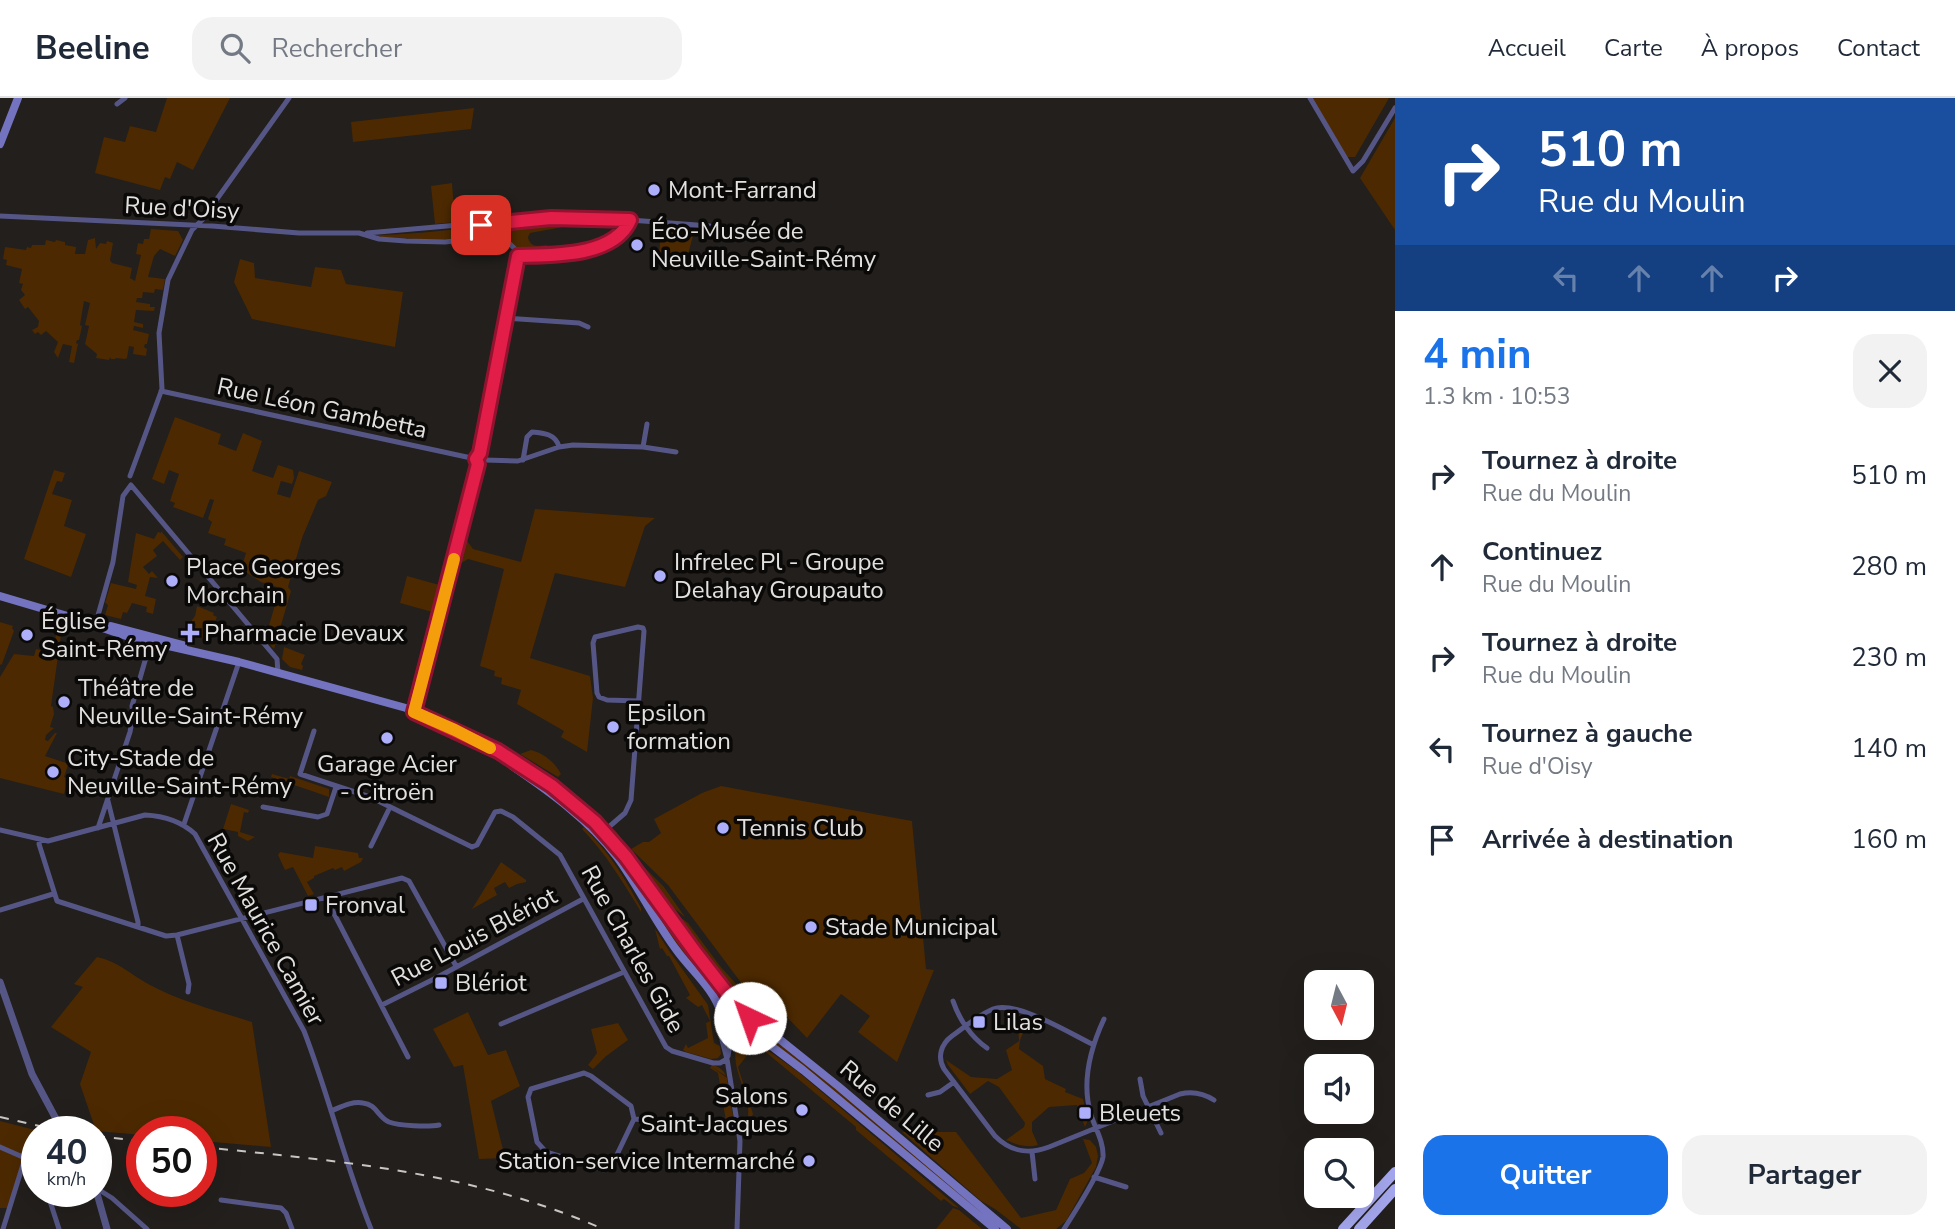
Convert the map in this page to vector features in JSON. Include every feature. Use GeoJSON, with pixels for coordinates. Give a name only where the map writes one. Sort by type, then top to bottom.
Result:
{"type":"FeatureCollection","features":[{"type":"Feature","properties":{"kind":"highway"},"geometry":{"type":"LineString","coordinates":[[1343,1229],[1395,1172]]}},
{"type":"Feature","properties":{"kind":"highway"},"geometry":{"type":"LineString","coordinates":[[1359,1229],[1395,1189]]}},
{"type":"Feature","properties":{"kind":"main road"},"geometry":{"type":"LineString","coordinates":[[0,144],[18,98]]}},
{"type":"Feature","properties":{"kind":"main road"},"geometry":{"type":"LineString","coordinates":[[0,596],[151,640],[372,698],[414,712],[487,747],[602,833],[658,899],[730,997],[747,1007],[750,1014],[749,1024],[741,1031],[729,1031],[721,1024],[721,1013],[715,997],[676,950],[602,833]]}},
{"type":"Feature","properties":{"kind":"main road"},"geometry":{"type":"LineString","coordinates":[[721,1013],[726,1005],[738,1002]]}},
{"type":"Feature","properties":{"kind":"main road","name":"Rue de Lille"},"geometry":{"type":"LineString","coordinates":[[750,1014],[1007,1229]]}},
{"type":"Feature","properties":{"kind":"main road","name":"Rue de Lille"},"geometry":{"type":"LineString","coordinates":[[741,1031],[758,1036],[809,1075],[995,1229]]}},
{"type":"Feature","properties":{"kind":"street"},"geometry":{"type":"LineString","coordinates":[[117,104],[125,98]]}},
{"type":"Feature","properties":{"kind":"street"},"geometry":{"type":"LineString","coordinates":[[130,476],[161,391],[162,352],[159,333],[168,283],[196,226],[289,98]]}},
{"type":"Feature","properties":{"kind":"street"},"geometry":{"type":"LineString","coordinates":[[1310,98],[1353,171],[1363,161],[1395,108]]}},
{"type":"Feature","properties":{"kind":"street","name":"Rue d'Oisy"},"geometry":{"type":"LineString","coordinates":[[0,216],[299,233],[363,233],[539,218],[630,220],[710,226]]}},
{"type":"Feature","properties":{"kind":"street"},"geometry":{"type":"LineString","coordinates":[[414,712],[480,460],[518,256],[593,249],[621,235],[630,220]]}},
{"type":"Feature","properties":{"kind":"street","name":"Rue d'Oisy"},"geometry":{"type":"LineString","coordinates":[[363,233],[384,239],[435,242],[489,237],[510,244],[518,256]]}},
{"type":"Feature","properties":{"kind":"street"},"geometry":{"type":"LineString","coordinates":[[506,318],[579,323],[588,327]]}},
{"type":"Feature","properties":{"kind":"street","name":"Rue Léon Gambetta"},"geometry":{"type":"LineString","coordinates":[[161,391],[480,460],[509,462],[523,460],[559,447],[592,444],[676,452]]}},
{"type":"Feature","properties":{"kind":"street"},"geometry":{"type":"LineString","coordinates":[[643,447],[647,424]]}},
{"type":"Feature","properties":{"kind":"street"},"geometry":{"type":"LineString","coordinates":[[523,460],[527,437],[532,432],[554,437],[559,447]]}},
{"type":"Feature","properties":{"kind":"street"},"geometry":{"type":"LineString","coordinates":[[95,624],[113,559],[123,496],[131,485],[277,659],[278,673]]}},
{"type":"Feature","properties":{"kind":"street"},"geometry":{"type":"LineString","coordinates":[[602,833],[625,813],[631,800],[639,701],[644,629],[638,627],[595,637],[593,643],[599,697],[605,700],[639,701]]}},
{"type":"Feature","properties":{"kind":"street"},"geometry":{"type":"LineString","coordinates":[[98,828],[130,732],[132,706],[151,640]]}},
{"type":"Feature","properties":{"kind":"street","name":"Rue Maurice Camier"},"geometry":{"type":"LineString","coordinates":[[239,662],[184,824],[199,839],[304,1031],[371,1229]]}},
{"type":"Feature","properties":{"kind":"street"},"geometry":{"type":"LineString","coordinates":[[314,730],[300,774],[357,792],[390,807],[371,846]]}},
{"type":"Feature","properties":{"kind":"street"},"geometry":{"type":"LineString","coordinates":[[263,807],[323,817],[327,814],[335,787]]}},
{"type":"Feature","properties":{"kind":"street"},"geometry":{"type":"LineString","coordinates":[[107,799],[138,927]]}},
{"type":"Feature","properties":{"kind":"street","name":"Rue Charles Gide"},"geometry":{"type":"LineString","coordinates":[[390,807],[472,847],[477,845],[495,812],[508,813],[560,855],[666,1047],[713,1063],[727,1059]]}},
{"type":"Feature","properties":{"kind":"street"},"geometry":{"type":"LineString","coordinates":[[0,830],[48,841],[145,815],[184,824]]}},
{"type":"Feature","properties":{"kind":"street"},"geometry":{"type":"LineString","coordinates":[[40,839],[39,845],[57,901],[166,936],[402,878],[410,881],[456,966]]}},
{"type":"Feature","properties":{"kind":"street"},"geometry":{"type":"LineString","coordinates":[[0,910],[53,894]]}},
{"type":"Feature","properties":{"kind":"street"},"geometry":{"type":"LineString","coordinates":[[326,898],[408,1057]]}},
{"type":"Feature","properties":{"kind":"street","name":"Rue Louis Blériot"},"geometry":{"type":"LineString","coordinates":[[382,1005],[583,899]]}},
{"type":"Feature","properties":{"kind":"street"},"geometry":{"type":"LineString","coordinates":[[177,935],[189,984],[188,992]]}},
{"type":"Feature","properties":{"kind":"street"},"geometry":{"type":"LineString","coordinates":[[501,1024],[624,972]]}},
{"type":"Feature","properties":{"kind":"street"},"geometry":{"type":"LineString","coordinates":[[0,982],[34,1078],[54,1116]]}},
{"type":"Feature","properties":{"kind":"street"},"geometry":{"type":"LineString","coordinates":[[954,1001],[956,1011],[966,1026],[987,1048]]}},
{"type":"Feature","properties":{"kind":"street"},"geometry":{"type":"LineString","coordinates":[[1092,1044],[1020,1009],[1008,1007],[990,1010],[946,1040],[941,1052],[941,1064],[1004,1145],[1031,1152],[1186,1093],[1202,1094],[1214,1100]]}},
{"type":"Feature","properties":{"kind":"street"},"geometry":{"type":"LineString","coordinates":[[1064,1228],[1101,1165],[1103,1156],[1090,1112],[1087,1071],[1092,1044],[1104,1019]]}},
{"type":"Feature","properties":{"kind":"street"},"geometry":{"type":"LineString","coordinates":[[721,1024],[722,1044],[739,1127],[741,1164],[737,1229]]}},
{"type":"Feature","properties":{"kind":"street"},"geometry":{"type":"LineString","coordinates":[[727,1059],[730,1043],[741,1031]]}},
{"type":"Feature","properties":{"kind":"street"},"geometry":{"type":"LineString","coordinates":[[584,1073],[631,1106],[634,1119],[612,1165],[604,1170],[546,1152],[537,1142],[528,1097],[531,1089],[584,1073]]}},
{"type":"Feature","properties":{"kind":"street"},"geometry":{"type":"LineString","coordinates":[[1140,1079],[1147,1107],[1161,1133]]}},
{"type":"Feature","properties":{"kind":"street"},"geometry":{"type":"LineString","coordinates":[[928,1095],[954,1082]]}},
{"type":"Feature","properties":{"kind":"street"},"geometry":{"type":"LineString","coordinates":[[331,1111],[355,1103],[365,1103],[376,1108],[391,1122],[439,1125]]}},
{"type":"Feature","properties":{"kind":"street"},"geometry":{"type":"LineString","coordinates":[[634,1119],[739,1127]]}},
{"type":"Feature","properties":{"kind":"street"},"geometry":{"type":"LineString","coordinates":[[0,1147],[21,1156]]}},
{"type":"Feature","properties":{"kind":"street"},"geometry":{"type":"LineString","coordinates":[[1031,1152],[1035,1179]]}},
{"type":"Feature","properties":{"kind":"street"},"geometry":{"type":"LineString","coordinates":[[3,1229],[21,1171]]}},
{"type":"Feature","properties":{"kind":"street"},"geometry":{"type":"LineString","coordinates":[[1094,1177],[1126,1186]]}},
{"type":"Feature","properties":{"kind":"street"},"geometry":{"type":"LineString","coordinates":[[112,1198],[147,1229]]}},
{"type":"Feature","properties":{"kind":"street"},"geometry":{"type":"LineString","coordinates":[[222,1200],[281,1208],[286,1213],[292,1229]]}},
{"type":"Feature","properties":{"kind":"street"},"geometry":{"type":"LineString","coordinates":[[51,1207],[58,1229]]}},
{"type":"Feature","properties":{"kind":"street"},"geometry":{"type":"LineString","coordinates":[[101,1207],[107,1229]]}},
{"type":"Feature","properties":{"kind":"shaded area"},"geometry":{"type":"Polygon","coordinates":[[[167,98],[230,98],[193,170],[177,162],[170,179],[165,177],[160,190],[95,173],[104,137],[125,142],[130,126],[156,132],[167,98]]]}},
{"type":"Feature","properties":{"kind":"shaded area"},"geometry":{"type":"Polygon","coordinates":[[[1308,98],[1389,98],[1355,157],[1346,157],[1308,98]]]}},
{"type":"Feature","properties":{"kind":"shaded area"},"geometry":{"type":"Polygon","coordinates":[[[474,108],[471,129],[353,142],[351,122],[474,108]]]}},
{"type":"Feature","properties":{"kind":"shaded area"},"geometry":{"type":"Polygon","coordinates":[[[1395,118],[1395,230],[1360,178],[1395,118]]]}},
{"type":"Feature","properties":{"kind":"shaded area"},"geometry":{"type":"Polygon","coordinates":[[[452,183],[455,222],[435,224],[431,186],[452,183]]]}},
{"type":"Feature","properties":{"kind":"shaded area"},"geometry":{"type":"Polygon","coordinates":[[[573,220],[613,223],[603,228],[563,227],[530,233],[528,237],[531,243],[535,246],[547,245],[548,250],[532,253],[490,236],[441,240],[377,237],[524,222],[573,220]]]}},
{"type":"Feature","properties":{"kind":"shaded area"},"geometry":{"type":"Polygon","coordinates":[[[661,226],[695,228],[686,262],[674,258],[659,258],[661,226]]]}},
{"type":"Feature","properties":{"kind":"shaded area"},"geometry":{"type":"Polygon","coordinates":[[[151,229],[178,231],[183,240],[175,256],[160,249],[154,256],[148,277],[165,279],[163,290],[143,292],[142,298],[137,298],[136,302],[155,307],[154,311],[136,310],[134,322],[143,324],[143,328],[134,326],[133,330],[149,334],[144,347],[147,349],[146,356],[133,354],[134,347],[129,346],[125,359],[96,358],[97,354],[85,344],[89,326],[85,325],[90,303],[84,301],[74,363],[69,362],[72,346],[63,344],[58,358],[54,352],[58,342],[46,331],[41,335],[32,330],[38,327],[39,321],[19,300],[25,295],[21,290],[23,284],[19,283],[22,269],[6,265],[7,260],[3,259],[5,247],[26,250],[32,245],[45,245],[46,240],[56,240],[76,247],[75,254],[85,254],[88,240],[95,238],[96,249],[100,243],[106,244],[107,241],[113,243],[110,260],[112,263],[132,268],[130,278],[135,281],[141,255],[136,254],[138,243],[143,244],[144,239],[149,239],[151,229]]]}},
{"type":"Feature","properties":{"kind":"shaded area"},"geometry":{"type":"Polygon","coordinates":[[[240,259],[254,263],[255,278],[311,287],[315,267],[341,270],[346,284],[403,292],[395,347],[252,319],[234,282],[240,259]]]}},
{"type":"Feature","properties":{"kind":"shaded area"},"geometry":{"type":"Polygon","coordinates":[[[175,417],[221,434],[218,444],[236,451],[243,433],[262,441],[252,471],[273,478],[278,465],[293,470],[292,484],[281,481],[277,494],[290,498],[299,471],[332,482],[326,496],[318,500],[302,538],[288,587],[291,591],[274,649],[265,639],[280,588],[261,582],[241,569],[246,553],[224,545],[226,539],[208,533],[212,522],[208,519],[214,500],[210,499],[203,518],[173,507],[175,503],[170,501],[179,474],[169,470],[164,484],[152,479],[175,417]]]}},
{"type":"Feature","properties":{"kind":"shaded area"},"geometry":{"type":"Polygon","coordinates":[[[54,470],[65,473],[62,482],[57,481],[52,494],[72,500],[64,526],[86,534],[71,577],[24,559],[54,470]]]}},
{"type":"Feature","properties":{"kind":"shaded area"},"geometry":{"type":"Polygon","coordinates":[[[535,509],[655,518],[645,526],[625,587],[555,573],[530,658],[590,676],[593,698],[587,752],[561,737],[564,731],[517,704],[521,690],[501,684],[502,678],[494,676],[495,671],[480,666],[504,569],[468,559],[458,565],[465,538],[473,549],[521,562],[535,509]]]}},
{"type":"Feature","properties":{"kind":"shaded area"},"geometry":{"type":"Polygon","coordinates":[[[161,531],[183,557],[180,560],[163,541],[153,550],[157,556],[143,567],[158,578],[150,577],[145,596],[156,599],[153,614],[146,612],[147,607],[132,603],[127,613],[123,612],[121,619],[105,615],[108,605],[105,603],[111,583],[136,589],[137,585],[128,582],[136,533],[154,539],[161,531]]]}},
{"type":"Feature","properties":{"kind":"shaded area"},"geometry":{"type":"Polygon","coordinates":[[[407,576],[443,586],[436,613],[400,603],[407,576]]]}},
{"type":"Feature","properties":{"kind":"shaded area"},"geometry":{"type":"Polygon","coordinates":[[[197,606],[217,617],[213,627],[209,625],[203,638],[193,635],[196,624],[192,620],[197,606]]]}},
{"type":"Feature","properties":{"kind":"shaded area"},"geometry":{"type":"Polygon","coordinates":[[[0,622],[13,626],[14,631],[0,665],[0,622]]]}},
{"type":"Feature","properties":{"kind":"shaded area"},"geometry":{"type":"Polygon","coordinates":[[[56,634],[61,635],[51,706],[54,714],[50,727],[54,728],[46,735],[45,740],[48,741],[57,733],[45,756],[72,765],[68,765],[64,777],[68,778],[64,794],[0,778],[0,677],[14,654],[34,656],[36,649],[53,653],[56,634]]]}},
{"type":"Feature","properties":{"kind":"shaded area"},"geometry":{"type":"Polygon","coordinates":[[[284,647],[305,655],[301,664],[302,670],[290,667],[282,659],[284,647]]]}},
{"type":"Feature","properties":{"kind":"shaded area"},"geometry":{"type":"Polygon","coordinates":[[[531,750],[548,759],[561,774],[558,777],[520,754],[531,750]]]}},
{"type":"Feature","properties":{"kind":"shaded area"},"geometry":{"type":"Polygon","coordinates":[[[272,774],[289,779],[290,776],[329,789],[329,797],[271,777],[272,774]]]}},
{"type":"Feature","properties":{"kind":"shaded area","name":"Stade Municipal"},"geometry":{"type":"Polygon","coordinates":[[[721,786],[912,821],[926,969],[934,970],[897,1062],[858,1032],[870,1016],[841,994],[807,1038],[763,992],[748,992],[668,885],[631,849],[643,842],[649,842],[661,833],[654,819],[702,793],[721,786]]]}},
{"type":"Feature","properties":{"kind":"shaded area"},"geometry":{"type":"Polygon","coordinates":[[[231,804],[249,810],[248,813],[244,812],[240,832],[255,837],[248,841],[238,836],[238,832],[223,829],[231,804]]]}},
{"type":"Feature","properties":{"kind":"shaded area"},"geometry":{"type":"Polygon","coordinates":[[[584,827],[616,865],[641,912],[621,879],[582,829],[584,827]]]}},
{"type":"Feature","properties":{"kind":"shaded area"},"geometry":{"type":"Polygon","coordinates":[[[615,830],[621,838],[621,844],[664,887],[685,917],[672,907],[618,843],[615,830]]]}},
{"type":"Feature","properties":{"kind":"shaded area"},"geometry":{"type":"Polygon","coordinates":[[[315,846],[358,853],[359,858],[363,858],[361,862],[344,871],[342,867],[335,870],[333,868],[314,876],[307,882],[314,894],[308,896],[293,867],[285,870],[278,855],[280,852],[313,858],[315,846]]]}},
{"type":"Feature","properties":{"kind":"shaded area"},"geometry":{"type":"Polygon","coordinates":[[[501,862],[526,882],[509,888],[505,882],[494,888],[497,895],[472,909],[501,862]]]}},
{"type":"Feature","properties":{"kind":"shaded area"},"geometry":{"type":"Polygon","coordinates":[[[645,877],[672,911],[688,923],[737,985],[726,988],[645,877]]]}},
{"type":"Feature","properties":{"kind":"shaded area"},"geometry":{"type":"Polygon","coordinates":[[[644,884],[722,990],[715,994],[678,950],[640,886],[644,884]]]}},
{"type":"Feature","properties":{"kind":"shaded area"},"geometry":{"type":"Polygon","coordinates":[[[646,915],[708,1005],[714,1043],[720,1046],[721,1054],[718,1058],[711,1059],[683,1050],[686,1044],[688,1048],[708,1038],[706,1023],[710,1021],[702,1005],[698,1007],[686,998],[690,995],[669,956],[660,949],[655,929],[646,915]]]}},
{"type":"Feature","properties":{"kind":"shaded area"},"geometry":{"type":"Polygon","coordinates":[[[97,957],[175,996],[252,1022],[271,1147],[217,1142],[217,1116],[126,1116],[126,1134],[112,1132],[112,1116],[91,1116],[80,1084],[91,1052],[51,1027],[83,987],[74,984],[97,957]]]}},
{"type":"Feature","properties":{"kind":"shaded area"},"geometry":{"type":"Polygon","coordinates":[[[468,1012],[488,1055],[506,1050],[520,1086],[491,1101],[505,1158],[479,1159],[463,1065],[454,1067],[433,1029],[468,1012]]]}},
{"type":"Feature","properties":{"kind":"shaded area"},"geometry":{"type":"Polygon","coordinates":[[[1011,1012],[1029,1020],[1019,1049],[1043,1066],[1045,1079],[1066,1089],[1065,1092],[1083,1099],[1088,1120],[1085,1127],[1077,1105],[1049,1107],[1032,1122],[1032,1131],[1038,1145],[1022,1146],[1006,1140],[1024,1127],[1025,1123],[999,1087],[988,1081],[970,1094],[948,1065],[946,1060],[971,1077],[997,1079],[1012,1070],[1006,1050],[1019,1041],[1018,1028],[1011,1012]]]}},
{"type":"Feature","properties":{"kind":"shaded area"},"geometry":{"type":"Polygon","coordinates":[[[618,1023],[628,1040],[593,1069],[588,1065],[597,1053],[591,1029],[618,1023]]]}},
{"type":"Feature","properties":{"kind":"shaded area"},"geometry":{"type":"Polygon","coordinates":[[[763,1029],[832,1083],[1003,1229],[998,1229],[760,1035],[763,1029]]]}},
{"type":"Feature","properties":{"kind":"shaded area"},"geometry":{"type":"Polygon","coordinates":[[[756,1042],[797,1071],[959,1208],[944,1199],[941,1201],[756,1044],[738,1067],[753,1114],[748,1116],[747,1099],[736,1065],[735,1056],[736,1047],[756,1042]]]}},
{"type":"Feature","properties":{"kind":"shaded area"},"geometry":{"type":"Polygon","coordinates":[[[712,1065],[719,1067],[726,1076],[712,1067],[727,1078],[733,1116],[726,1121],[718,1073],[710,1068],[712,1065]]]}},
{"type":"Feature","properties":{"kind":"shaded area"},"geometry":{"type":"Polygon","coordinates":[[[0,1121],[21,1126],[21,1171],[10,1208],[0,1208],[0,1121]]]}},
{"type":"Feature","properties":{"kind":"shaded area"},"geometry":{"type":"Polygon","coordinates":[[[902,1132],[956,1132],[1021,1218],[1056,1210],[1070,1179],[1084,1173],[1092,1163],[1083,1139],[1090,1140],[1096,1147],[1098,1156],[1096,1167],[1066,1221],[1056,1229],[1021,1229],[981,1201],[902,1132]]]}},
{"type":"Feature","properties":{"kind":"shaded area"},"geometry":{"type":"Polygon","coordinates":[[[953,1208],[959,1210],[982,1229],[936,1229],[953,1208]]]}},
{"type":"Feature","properties":{"kind":"railway"},"geometry":{"type":"LineString","coordinates":[[0,1117],[21,1122]]}},
{"type":"Feature","properties":{"kind":"railway"},"geometry":{"type":"LineString","coordinates":[[112,1138],[126,1139]]}},
{"type":"Feature","properties":{"kind":"railway"},"geometry":{"type":"LineString","coordinates":[[217,1149],[355,1164],[456,1182],[505,1194],[603,1229]]}},
{"type":"Feature","properties":{"kind":"slow traffic"},"geometry":{"type":"LineString","coordinates":[[454,559],[414,712],[490,748]]}},
{"type":"Feature","properties":{"kind":"place","name":"Mont-Farrand"},"geometry":{"type":"Point","coordinates":[654,190]}},
{"type":"Feature","properties":{"kind":"place","name":"Éco-Musée de Neuville-Saint-Rémy"},"geometry":{"type":"Point","coordinates":[637,245]}},
{"type":"Feature","properties":{"kind":"place","name":"Infrelec Pl - Groupe Delahay Groupauto"},"geometry":{"type":"Point","coordinates":[660,576]}},
{"type":"Feature","properties":{"kind":"place","name":"Place Georges Morchain"},"geometry":{"type":"Point","coordinates":[172,581]}},
{"type":"Feature","properties":{"kind":"place","name":"Pharmacie Devaux"},"geometry":{"type":"Point","coordinates":[190,633]}},
{"type":"Feature","properties":{"kind":"place","name":"Église Saint-Rémy"},"geometry":{"type":"Point","coordinates":[27,635]}},
{"type":"Feature","properties":{"kind":"place","name":"Théâtre de Neuville-Saint-Rémy"},"geometry":{"type":"Point","coordinates":[64,702]}},
{"type":"Feature","properties":{"kind":"place","name":"Epsilon formation"},"geometry":{"type":"Point","coordinates":[613,727]}},
{"type":"Feature","properties":{"kind":"place","name":"Garage Acier - Citroën"},"geometry":{"type":"Point","coordinates":[387,738]}},
{"type":"Feature","properties":{"kind":"place","name":"City-Stade de Neuville-Saint-Rémy"},"geometry":{"type":"Point","coordinates":[53,772]}},
{"type":"Feature","properties":{"kind":"place","name":"Tennis Club"},"geometry":{"type":"Point","coordinates":[723,828]}},
{"type":"Feature","properties":{"kind":"place","name":"Fronval"},"geometry":{"type":"Point","coordinates":[311,905]}},
{"type":"Feature","properties":{"kind":"place","name":"Stade Municipal"},"geometry":{"type":"Point","coordinates":[811,927]}},
{"type":"Feature","properties":{"kind":"place","name":"Blériot"},"geometry":{"type":"Point","coordinates":[441,983]}},
{"type":"Feature","properties":{"kind":"place","name":"Lilas"},"geometry":{"type":"Point","coordinates":[979,1022]}},
{"type":"Feature","properties":{"kind":"place","name":"Salons Saint-Jacques"},"geometry":{"type":"Point","coordinates":[802,1110]}},
{"type":"Feature","properties":{"kind":"place","name":"Bleuets"},"geometry":{"type":"Point","coordinates":[1085,1113]}},
{"type":"Feature","properties":{"kind":"place","name":"Station-service Intermarché"},"geometry":{"type":"Point","coordinates":[809,1161]}},
{"type":"Feature","properties":{"kind":"route"},"geometry":{"type":"LineString","coordinates":[[481,225],[551,218],[630,220],[621,235],[587,251],[518,256],[480,455],[476,457],[478,464],[414,712],[498,751],[552,786],[595,822],[626,857],[730,997],[747,1007],[750,1018]]}}]}
